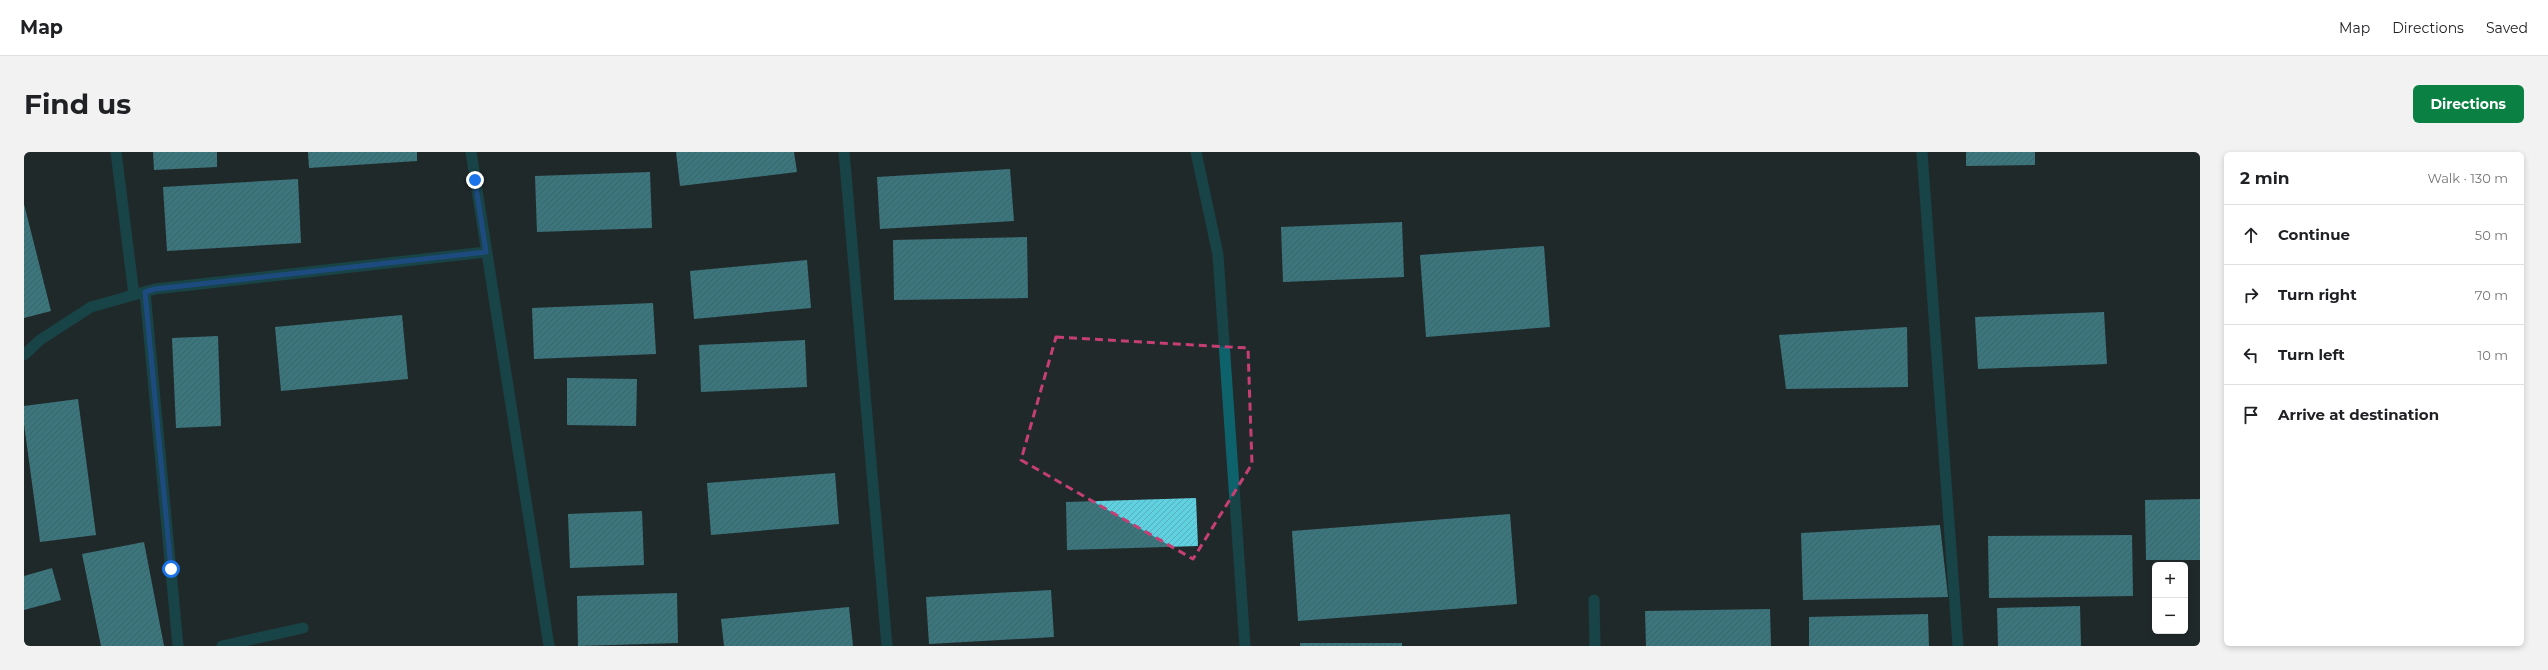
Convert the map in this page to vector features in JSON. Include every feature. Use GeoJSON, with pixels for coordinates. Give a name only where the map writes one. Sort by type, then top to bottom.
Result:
{"type":"FeatureCollection","features":[{"type":"Feature","properties":{"kind":"street"},"geometry":{"type":"LineString","coordinates":[[116,152],[134,295]]}},
{"type":"Feature","properties":{"kind":"street"},"geometry":{"type":"LineString","coordinates":[[471,152],[548,646]]}},
{"type":"Feature","properties":{"kind":"street"},"geometry":{"type":"LineString","coordinates":[[844,152],[888,646]]}},
{"type":"Feature","properties":{"kind":"street"},"geometry":{"type":"LineString","coordinates":[[1196,152],[1218,256],[1245,646]]}},
{"type":"Feature","properties":{"kind":"street"},"geometry":{"type":"LineString","coordinates":[[1922,152],[1958,646]]}},
{"type":"Feature","properties":{"kind":"street"},"geometry":{"type":"LineString","coordinates":[[24,355],[40,340],[91,307],[155,289],[486,252]]}},
{"type":"Feature","properties":{"kind":"street"},"geometry":{"type":"LineString","coordinates":[[145,292],[178,646]]}},
{"type":"Feature","properties":{"kind":"street"},"geometry":{"type":"LineString","coordinates":[[1594,600],[1595,646]]}},
{"type":"Feature","properties":{"kind":"street"},"geometry":{"type":"LineString","coordinates":[[222,646],[303,628]]}},
{"type":"Feature","properties":{"kind":"highlighted area"},"geometry":{"type":"Polygon","coordinates":[[[1056,337],[1248,348],[1252,464],[1193,559],[1021,460],[1056,337]]]}},
{"type":"Feature","properties":{"kind":"building"},"geometry":{"type":"Polygon","coordinates":[[[153,152],[217,152],[217,167],[154,170],[153,152]]]}},
{"type":"Feature","properties":{"kind":"building"},"geometry":{"type":"Polygon","coordinates":[[[308,152],[417,152],[417,161],[309,168],[308,152]]]}},
{"type":"Feature","properties":{"kind":"building"},"geometry":{"type":"Polygon","coordinates":[[[676,152],[794,152],[797,172],[680,186],[676,152]]]}},
{"type":"Feature","properties":{"kind":"building"},"geometry":{"type":"Polygon","coordinates":[[[1966,152],[2035,152],[2035,165],[1966,166],[1966,152]]]}},
{"type":"Feature","properties":{"kind":"building"},"geometry":{"type":"Polygon","coordinates":[[[1010,169],[1014,221],[880,229],[877,177],[1010,169]]]}},
{"type":"Feature","properties":{"kind":"building"},"geometry":{"type":"Polygon","coordinates":[[[650,172],[652,228],[537,232],[535,176],[650,172]]]}},
{"type":"Feature","properties":{"kind":"building"},"geometry":{"type":"Polygon","coordinates":[[[298,179],[301,243],[167,251],[163,187],[298,179]]]}},
{"type":"Feature","properties":{"kind":"building"},"geometry":{"type":"Polygon","coordinates":[[[24,204],[51,311],[24,318],[24,204]]]}},
{"type":"Feature","properties":{"kind":"building"},"geometry":{"type":"Polygon","coordinates":[[[1402,222],[1404,277],[1283,282],[1281,227],[1402,222]]]}},
{"type":"Feature","properties":{"kind":"building"},"geometry":{"type":"Polygon","coordinates":[[[1027,237],[1028,298],[894,300],[893,240],[1027,237]]]}},
{"type":"Feature","properties":{"kind":"building"},"geometry":{"type":"Polygon","coordinates":[[[1544,246],[1550,327],[1426,337],[1420,255],[1544,246]]]}},
{"type":"Feature","properties":{"kind":"building"},"geometry":{"type":"Polygon","coordinates":[[[807,260],[811,308],[694,319],[690,271],[807,260]]]}},
{"type":"Feature","properties":{"kind":"building"},"geometry":{"type":"Polygon","coordinates":[[[653,303],[656,354],[534,359],[532,308],[653,303]]]}},
{"type":"Feature","properties":{"kind":"building"},"geometry":{"type":"Polygon","coordinates":[[[2104,312],[2107,364],[1978,369],[1975,317],[2104,312]]]}},
{"type":"Feature","properties":{"kind":"building"},"geometry":{"type":"Polygon","coordinates":[[[402,315],[408,379],[281,391],[275,327],[402,315]]]}},
{"type":"Feature","properties":{"kind":"building"},"geometry":{"type":"Polygon","coordinates":[[[1907,327],[1908,387],[1786,389],[1779,335],[1907,327]]]}},
{"type":"Feature","properties":{"kind":"building"},"geometry":{"type":"Polygon","coordinates":[[[218,336],[221,426],[176,428],[172,338],[218,336]]]}},
{"type":"Feature","properties":{"kind":"building"},"geometry":{"type":"Polygon","coordinates":[[[805,340],[807,387],[701,392],[699,345],[805,340]]]}},
{"type":"Feature","properties":{"kind":"building"},"geometry":{"type":"Polygon","coordinates":[[[567,378],[637,379],[636,426],[567,425],[567,378]]]}},
{"type":"Feature","properties":{"kind":"building"},"geometry":{"type":"Polygon","coordinates":[[[78,399],[96,535],[40,542],[24,424],[24,406],[78,399]]]}},
{"type":"Feature","properties":{"kind":"building"},"geometry":{"type":"Polygon","coordinates":[[[835,473],[839,524],[711,535],[707,483],[835,473]]]}},
{"type":"Feature","properties":{"kind":"building"},"geometry":{"type":"Polygon","coordinates":[[[1196,498],[1198,546],[1067,550],[1066,502],[1196,498]]]}},
{"type":"Feature","properties":{"kind":"building"},"geometry":{"type":"Polygon","coordinates":[[[2200,499],[2200,560],[2146,560],[2145,500],[2200,499]]]}},
{"type":"Feature","properties":{"kind":"building"},"geometry":{"type":"Polygon","coordinates":[[[642,511],[644,565],[570,568],[568,514],[642,511]]]}},
{"type":"Feature","properties":{"kind":"building"},"geometry":{"type":"Polygon","coordinates":[[[1510,514],[1517,604],[1298,621],[1292,531],[1510,514]]]}},
{"type":"Feature","properties":{"kind":"building"},"geometry":{"type":"Polygon","coordinates":[[[1940,525],[1948,597],[1803,600],[1801,533],[1940,525]]]}},
{"type":"Feature","properties":{"kind":"building"},"geometry":{"type":"Polygon","coordinates":[[[2132,535],[2133,596],[1989,598],[1988,536],[2132,535]]]}},
{"type":"Feature","properties":{"kind":"building"},"geometry":{"type":"Polygon","coordinates":[[[144,542],[164,646],[101,646],[82,554],[144,542]]]}},
{"type":"Feature","properties":{"kind":"building"},"geometry":{"type":"Polygon","coordinates":[[[52,568],[61,600],[24,610],[24,576],[52,568]]]}},
{"type":"Feature","properties":{"kind":"building"},"geometry":{"type":"Polygon","coordinates":[[[1051,590],[1054,637],[929,644],[926,597],[1051,590]]]}},
{"type":"Feature","properties":{"kind":"building"},"geometry":{"type":"Polygon","coordinates":[[[677,593],[678,643],[578,646],[577,596],[677,593]]]}},
{"type":"Feature","properties":{"kind":"building"},"geometry":{"type":"Polygon","coordinates":[[[2080,606],[2081,646],[1998,646],[1997,608],[2080,606]]]}},
{"type":"Feature","properties":{"kind":"building"},"geometry":{"type":"Polygon","coordinates":[[[849,607],[853,646],[724,646],[721,619],[849,607]]]}},
{"type":"Feature","properties":{"kind":"building"},"geometry":{"type":"Polygon","coordinates":[[[1770,609],[1771,646],[1646,646],[1645,611],[1770,609]]]}},
{"type":"Feature","properties":{"kind":"building"},"geometry":{"type":"Polygon","coordinates":[[[1928,614],[1929,646],[1809,646],[1809,617],[1928,614]]]}},
{"type":"Feature","properties":{"kind":"building"},"geometry":{"type":"Polygon","coordinates":[[[1300,643],[1402,643],[1402,646],[1300,646],[1300,643]]]}},
{"type":"Feature","properties":{"kind":"route"},"geometry":{"type":"LineString","coordinates":[[171,569],[145,292],[155,289],[486,252],[475,180]]}}]}
